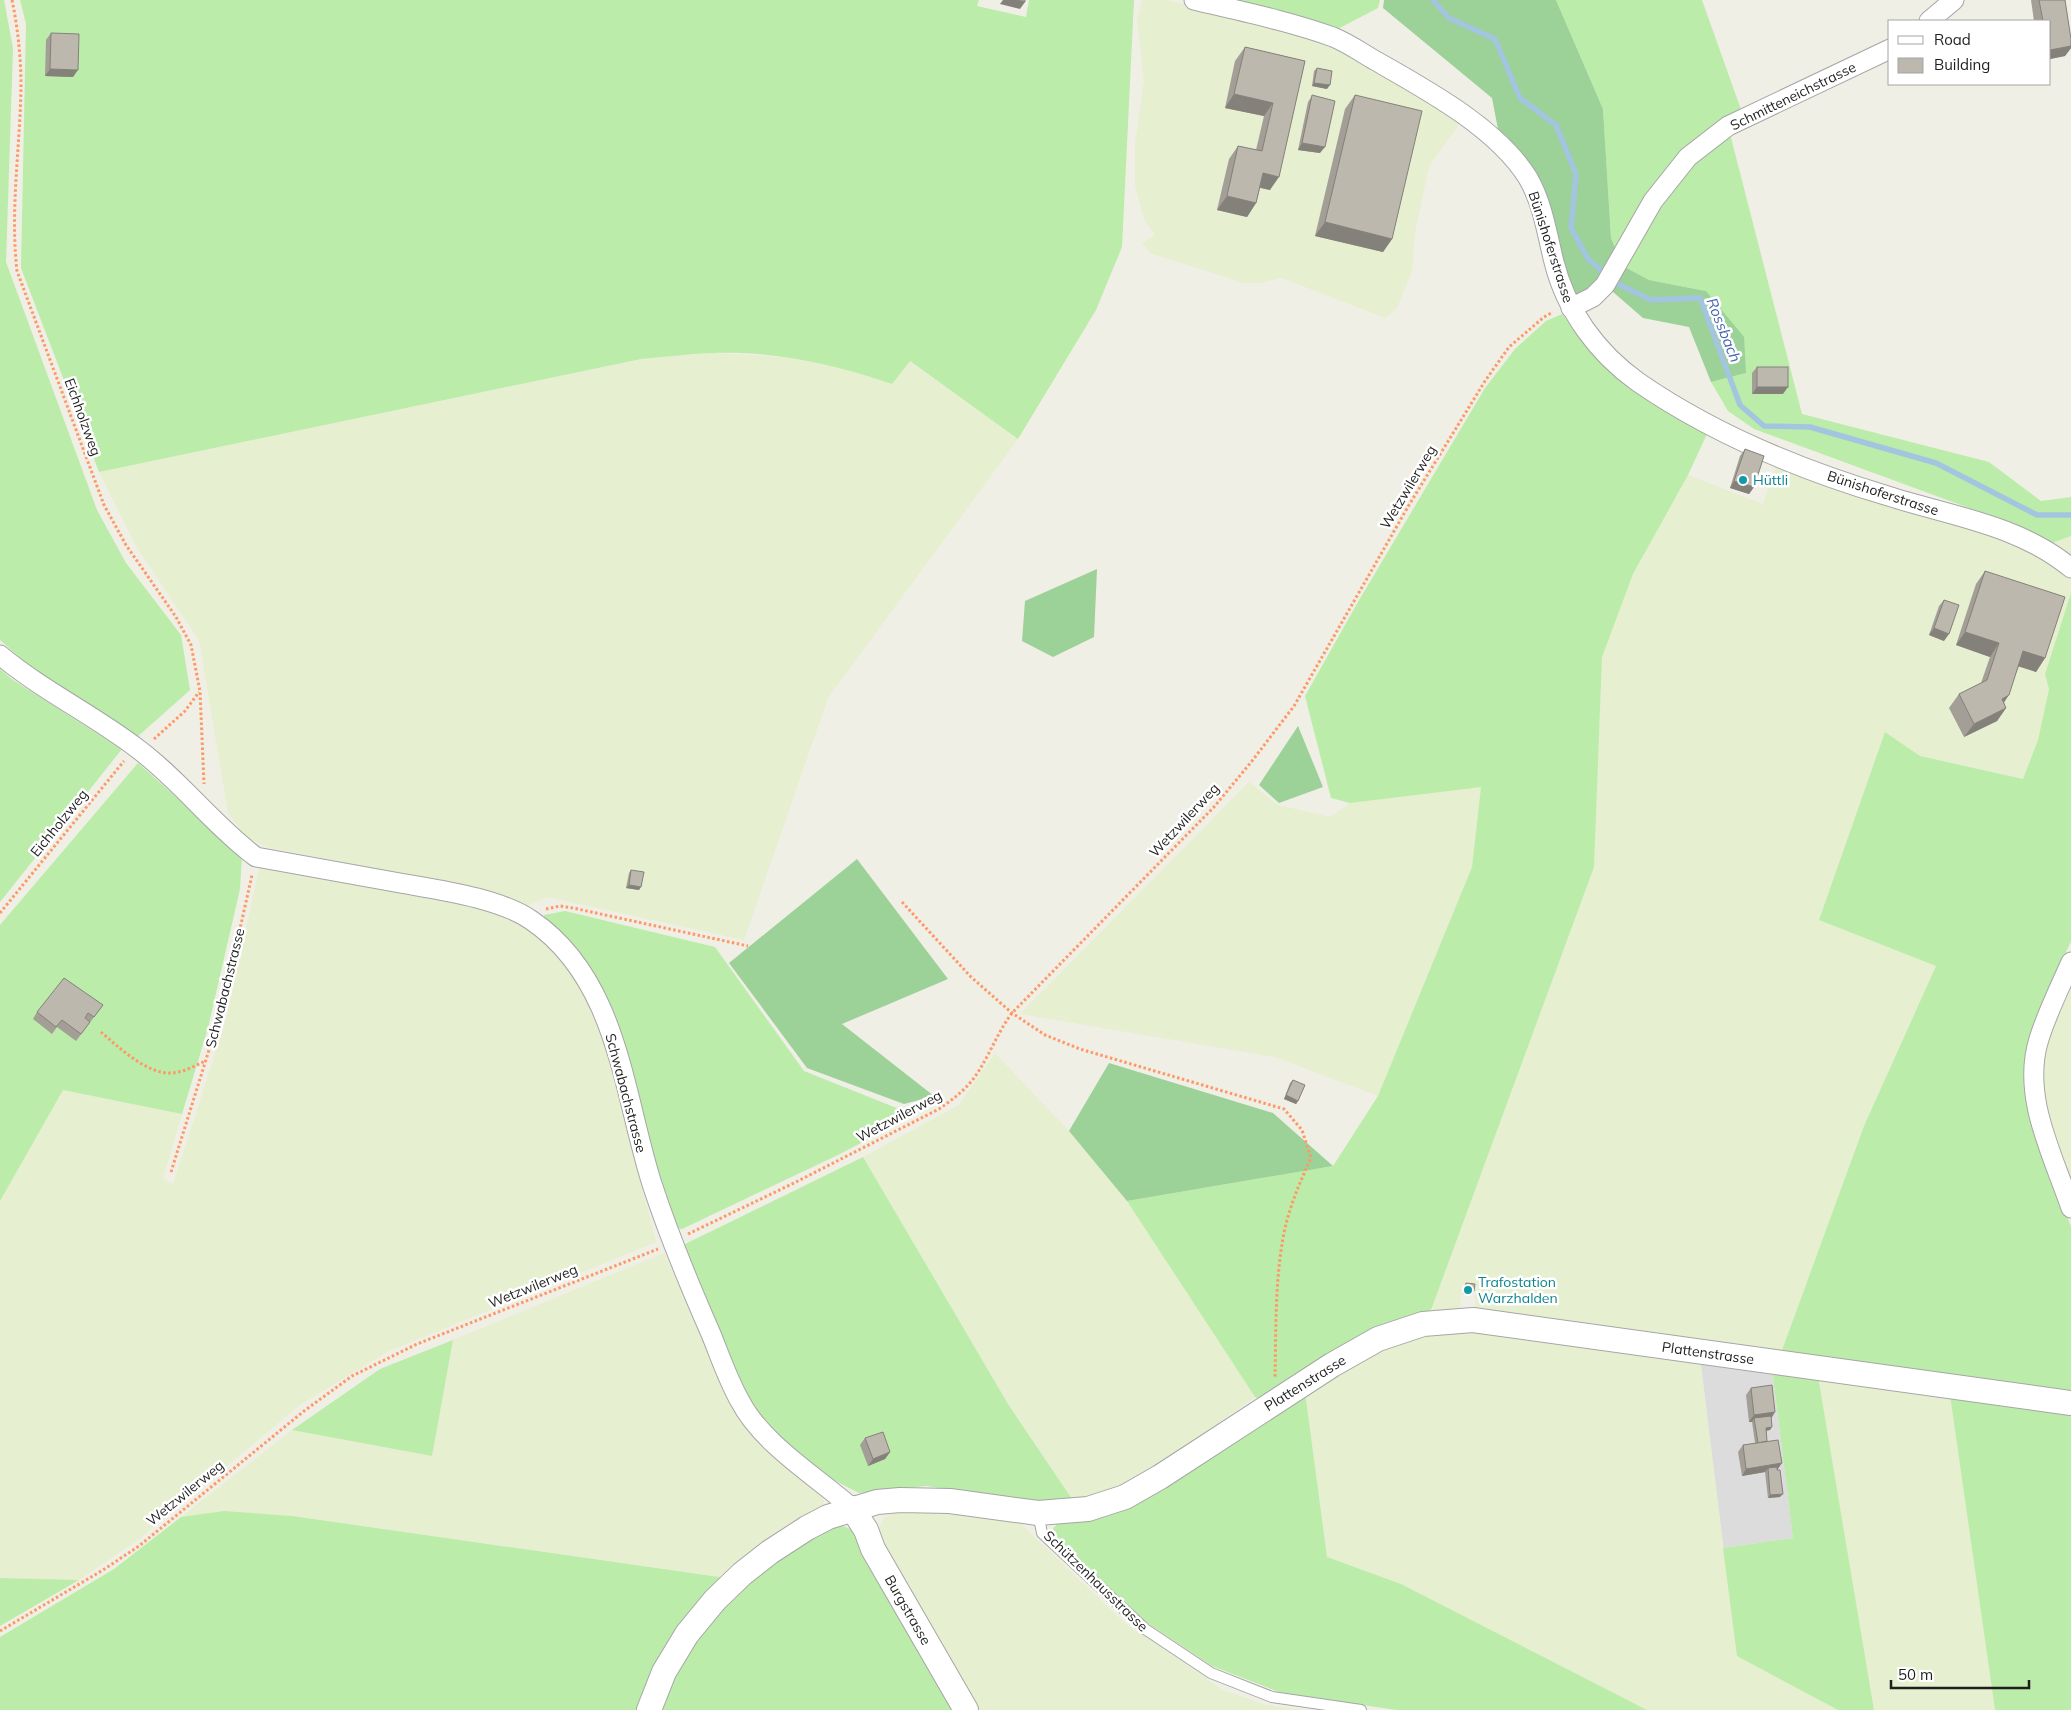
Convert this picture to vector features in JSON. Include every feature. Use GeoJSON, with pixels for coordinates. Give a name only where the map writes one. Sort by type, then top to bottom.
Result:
{"type":"FeatureCollection","features":[{"type":"Feature","properties":{"kind":"street","name":"Bünishoferstrasse"},"geometry":{"type":"LineString","coordinates":[[1194,0],[1335,38],[1404,76],[1455,109],[1501,145],[1528,178],[1543,214],[1555,266],[1571,308],[1599,349],[1636,381],[1706,424],[1775,456],[1852,484],[2022,537],[2044,548],[2071,568]]}},
{"type":"Feature","properties":{"kind":"street"},"geometry":{"type":"LineString","coordinates":[[1930,20],[1954,0]]}},
{"type":"Feature","properties":{"kind":"street","name":"Schmitteneichstrasse"},"geometry":{"type":"LineString","coordinates":[[1571,308],[1593,297],[1610,278],[1652,201],[1688,157],[1728,126],[1888,50]]}},
{"type":"Feature","properties":{"kind":"street","name":"Schwabachstrasse"},"geometry":{"type":"LineString","coordinates":[[0,655],[24,675],[138,748],[168,774],[235,842],[256,857],[446,891],[485,901],[529,919],[566,952],[586,979],[602,1009],[613,1039],[642,1154],[671,1242],[740,1403],[769,1438],[852,1508]]}},
{"type":"Feature","properties":{"kind":"street"},"geometry":{"type":"LineString","coordinates":[[2071,962],[2038,1040],[2033,1075],[2038,1112],[2071,1208]]}},
{"type":"Feature","properties":{"kind":"street","name":"Plattenstrasse"},"geometry":{"type":"LineString","coordinates":[[649,1710],[664,1672],[686,1634],[715,1600],[742,1574],[807,1528],[852,1508],[892,1501],[950,1500],[1038,1513],[1088,1510],[1125,1497],[1160,1477],[1275,1401],[1378,1339],[1423,1324],[1473,1320],[2071,1403]]}},
{"type":"Feature","properties":{"kind":"street","name":"Burgstrasse"},"geometry":{"type":"LineString","coordinates":[[852,1508],[966,1710]]}},
{"type":"Feature","properties":{"kind":"lane","name":"Schützenhausstrasse"},"geometry":{"type":"LineString","coordinates":[[1038,1513],[1042,1533],[1145,1629],[1211,1673],[1272,1697],[1361,1710]]}},
{"type":"Feature","properties":{"kind":"path","name":"Eichholzweg"},"geometry":{"type":"LineString","coordinates":[[12,0],[20,51],[21,87],[13,234],[17,271],[104,505],[126,545],[176,617],[191,645],[200,691],[205,788]]}},
{"type":"Feature","properties":{"kind":"path","name":"Wetzwilerweg"},"geometry":{"type":"LineString","coordinates":[[0,1631],[103,1570],[139,1546],[304,1410],[352,1376],[417,1344],[671,1242],[794,1183],[939,1109],[958,1096],[975,1077],[999,1029],[1012,1013],[1214,807],[1252,761],[1294,706],[1409,506],[1484,381],[1509,347],[1544,316],[1558,309],[1571,308]]}},
{"type":"Feature","properties":{"kind":"path","name":"Eichholzweg"},"geometry":{"type":"LineString","coordinates":[[0,913],[123,762],[138,748],[167,730],[185,712],[200,691]]}},
{"type":"Feature","properties":{"kind":"path","name":"Schwabachstrasse"},"geometry":{"type":"LineString","coordinates":[[101,1032],[126,1053],[150,1068],[170,1074],[186,1070],[206,1060],[224,1005],[256,857]]}},
{"type":"Feature","properties":{"kind":"path"},"geometry":{"type":"LineString","coordinates":[[902,902],[971,978],[1012,1013],[1045,1035],[1080,1048],[1284,1109],[1302,1130],[1311,1158],[1295,1193],[1283,1238],[1276,1303],[1275,1401]]}},
{"type":"Feature","properties":{"kind":"path"},"geometry":{"type":"LineString","coordinates":[[529,919],[539,911],[560,906],[748,946]]}},
{"type":"Feature","properties":{"kind":"path"},"geometry":{"type":"LineString","coordinates":[[171,1172],[206,1060]]}},
{"type":"Feature","properties":{"kind":"shaded area"},"geometry":{"type":"Polygon","coordinates":[[[1700,1358],[1772,1369],[1793,1538],[1723,1548],[1700,1358]]]}},
{"type":"Feature","properties":{"kind":"green space"},"geometry":{"type":"Polygon","coordinates":[[[0,0],[4,0],[13,48],[6,262],[97,510],[126,563],[181,635],[190,690],[136,738],[56,689],[0,640],[0,0]]]}},
{"type":"Feature","properties":{"kind":"green space"},"geometry":{"type":"Polygon","coordinates":[[[20,0],[979,0],[977,6],[1026,17],[1029,0],[1134,0],[1122,247],[1096,310],[1018,439],[910,361],[892,384],[848,370],[804,360],[759,354],[713,353],[641,359],[99,472],[21,268],[26,24],[20,0]]]}},
{"type":"Feature","properties":{"kind":"green space"},"geometry":{"type":"Polygon","coordinates":[[[1142,0],[1167,0],[1329,42],[1377,67],[1460,123],[1429,166],[1415,233],[1412,271],[1397,308],[1385,318],[1282,278],[1259,283],[1244,283],[1150,253],[1142,243],[1155,235],[1144,220],[1135,185],[1135,143],[1144,81],[1137,20],[1142,0]]]}},
{"type":"Feature","properties":{"kind":"green space"},"geometry":{"type":"Polygon","coordinates":[[[1228,0],[1380,0],[1378,8],[1334,31],[1228,0]]]}},
{"type":"Feature","properties":{"kind":"green space"},"geometry":{"type":"Polygon","coordinates":[[[1384,0],[1556,0],[1603,109],[1611,238],[1623,266],[1649,280],[1706,291],[1744,337],[1746,373],[1711,382],[1689,327],[1643,318],[1605,285],[1571,308],[1543,214],[1501,145],[1492,98],[1383,8],[1384,0]]]}},
{"type":"Feature","properties":{"kind":"green space"},"geometry":{"type":"Polygon","coordinates":[[[1556,0],[1702,0],[1744,118],[1728,126],[1802,414],[1989,462],[2041,501],[2071,497],[2071,536],[2052,543],[2018,526],[1754,429],[1728,411],[1711,382],[1746,373],[1706,291],[1649,280],[1623,266],[1611,238],[1603,109],[1556,0]]]}},
{"type":"Feature","properties":{"kind":"green space"},"geometry":{"type":"Polygon","coordinates":[[[1562,314],[1591,352],[1631,389],[1707,434],[1688,475],[1633,574],[1602,657],[1594,867],[1431,1310],[1406,1319],[1260,1399],[1255,1397],[1127,1201],[1333,1166],[1378,1096],[1472,867],[1481,787],[1350,803],[1331,798],[1305,696],[1358,602],[1485,388],[1515,349],[1546,321],[1562,314]]]}},
{"type":"Feature","properties":{"kind":"green space"},"geometry":{"type":"Polygon","coordinates":[[[714,353],[783,357],[846,368],[892,384],[909,361],[1018,439],[828,698],[744,940],[547,897],[527,906],[465,886],[266,847],[247,838],[228,813],[199,640],[137,548],[99,472],[641,359],[714,353]]]}},
{"type":"Feature","properties":{"kind":"green space"},"geometry":{"type":"Polygon","coordinates":[[[1776,464],[1974,527],[2045,557],[2052,543],[2071,536],[2071,593],[2045,674],[2049,689],[2038,740],[2023,779],[1920,756],[1885,732],[1819,920],[1936,966],[1864,1126],[1781,1353],[1475,1312],[1475,1285],[1462,1284],[1460,1311],[1431,1310],[1594,867],[1602,657],[1633,574],[1688,475],[1763,504],[1776,464]]]}},
{"type":"Feature","properties":{"kind":"green space"},"geometry":{"type":"Polygon","coordinates":[[[1097,569],[1094,637],[1053,657],[1022,641],[1025,601],[1097,569]]]}},
{"type":"Feature","properties":{"kind":"green space"},"geometry":{"type":"Polygon","coordinates":[[[2071,593],[2071,941],[2040,1009],[2027,1050],[2024,1082],[2029,1107],[2071,1227],[2071,1395],[1781,1353],[1864,1126],[1936,966],[1819,920],[1885,732],[1920,756],[2023,779],[2038,740],[2049,689],[2045,674],[2071,593]]]}},
{"type":"Feature","properties":{"kind":"green space"},"geometry":{"type":"Polygon","coordinates":[[[0,669],[13,680],[122,749],[0,902],[0,669]]]}},
{"type":"Feature","properties":{"kind":"green space"},"geometry":{"type":"Polygon","coordinates":[[[1298,726],[1323,787],[1279,803],[1259,785],[1298,726]]]}},
{"type":"Feature","properties":{"kind":"green space"},"geometry":{"type":"Polygon","coordinates":[[[138,763],[242,856],[240,889],[208,1028],[182,1114],[63,1090],[0,1201],[0,925],[138,763]]]}},
{"type":"Feature","properties":{"kind":"green space"},"geometry":{"type":"Polygon","coordinates":[[[1249,782],[1278,805],[1330,817],[1350,803],[1481,786],[1472,867],[1378,1096],[1275,1057],[1020,1014],[1249,782]]]}},
{"type":"Feature","properties":{"kind":"green space"},"geometry":{"type":"Polygon","coordinates":[[[857,859],[948,979],[842,1024],[934,1096],[904,1104],[807,1068],[729,963],[857,859]]]}},
{"type":"Feature","properties":{"kind":"green space"},"geometry":{"type":"Polygon","coordinates":[[[260,864],[477,906],[527,929],[569,963],[598,1018],[656,1242],[387,1352],[300,1405],[138,1540],[79,1580],[0,1578],[0,1201],[63,1090],[182,1114],[163,1179],[173,1184],[226,1020],[260,864]]]}},
{"type":"Feature","properties":{"kind":"green space"},"geometry":{"type":"Polygon","coordinates":[[[565,911],[715,947],[804,1071],[914,1115],[840,1154],[682,1229],[672,1228],[612,1013],[545,921],[544,915],[565,911]]]}},
{"type":"Feature","properties":{"kind":"green space"},"geometry":{"type":"Polygon","coordinates":[[[2071,979],[2071,1183],[2041,1097],[2040,1084],[2049,1031],[2071,979]]]}},
{"type":"Feature","properties":{"kind":"green space"},"geometry":{"type":"Polygon","coordinates":[[[995,1053],[1069,1131],[1127,1201],[1255,1397],[1144,1476],[1103,1495],[1074,1502],[1008,1404],[863,1157],[959,1105],[995,1053]]]}},
{"type":"Feature","properties":{"kind":"green space"},"geometry":{"type":"Polygon","coordinates":[[[1109,1063],[1273,1113],[1333,1166],[1127,1201],[1069,1131],[1109,1063]]]}},
{"type":"Feature","properties":{"kind":"green space"},"geometry":{"type":"Polygon","coordinates":[[[863,1157],[1008,1404],[1074,1502],[1034,1501],[926,1486],[859,1493],[828,1477],[777,1436],[746,1397],[681,1246],[863,1157]]]}},
{"type":"Feature","properties":{"kind":"green space"},"geometry":{"type":"Polygon","coordinates":[[[664,1253],[726,1386],[821,1493],[824,1502],[822,1507],[726,1578],[292,1516],[224,1511],[181,1517],[292,1430],[432,1456],[453,1340],[664,1253]]]}},
{"type":"Feature","properties":{"kind":"green space"},"geometry":{"type":"Polygon","coordinates":[[[1471,1329],[1700,1358],[1737,1655],[1838,1710],[1647,1710],[1401,1584],[1327,1557],[1305,1392],[1382,1346],[1426,1333],[1471,1329]]]}},
{"type":"Feature","properties":{"kind":"green space"},"geometry":{"type":"Polygon","coordinates":[[[453,1340],[432,1456],[292,1430],[380,1369],[453,1340]]]}},
{"type":"Feature","properties":{"kind":"green space"},"geometry":{"type":"Polygon","coordinates":[[[1772,1369],[1818,1376],[1874,1710],[1838,1710],[1737,1656],[1723,1548],[1793,1538],[1772,1369]]]}},
{"type":"Feature","properties":{"kind":"green space"},"geometry":{"type":"Polygon","coordinates":[[[1818,1376],[1950,1395],[1995,1710],[1874,1710],[1818,1376]]]}},
{"type":"Feature","properties":{"kind":"green space"},"geometry":{"type":"Polygon","coordinates":[[[1305,1392],[1327,1557],[1401,1584],[1647,1710],[1397,1710],[1284,1694],[1212,1666],[1140,1618],[1054,1536],[1053,1529],[1058,1523],[1305,1392]]]}},
{"type":"Feature","properties":{"kind":"green space"},"geometry":{"type":"Polygon","coordinates":[[[1950,1395],[2071,1411],[2071,1710],[1995,1710],[1950,1395]]]}},
{"type":"Feature","properties":{"kind":"green space"},"geometry":{"type":"Polygon","coordinates":[[[923,1509],[987,1514],[1020,1523],[1126,1624],[1223,1690],[1266,1705],[1302,1710],[975,1710],[883,1550],[878,1529],[884,1518],[895,1512],[923,1509]]]}},
{"type":"Feature","properties":{"kind":"green space"},"geometry":{"type":"Polygon","coordinates":[[[224,1511],[292,1516],[726,1578],[640,1710],[0,1710],[0,1637],[114,1569],[181,1517],[224,1511]]]}},
{"type":"Feature","properties":{"kind":"green space"},"geometry":{"type":"Polygon","coordinates":[[[837,1524],[851,1529],[958,1710],[656,1710],[702,1625],[767,1564],[837,1524]]]}},
{"type":"Feature","properties":{"kind":"green space"},"geometry":{"type":"Polygon","coordinates":[[[0,1578],[79,1580],[0,1626],[0,1578]]]}},
{"type":"Feature","properties":{"kind":"building"},"geometry":{"type":"Polygon","coordinates":[[[2039,0],[2065,0],[2071,46],[2051,50],[2051,20],[2043,20],[2039,0]]]}},
{"type":"Feature","properties":{"kind":"building"},"geometry":{"type":"Polygon","coordinates":[[[51,33],[79,34],[78,70],[50,69],[51,33]]]}},
{"type":"Feature","properties":{"kind":"building"},"geometry":{"type":"Polygon","coordinates":[[[1245,47],[1305,61],[1279,177],[1263,173],[1256,203],[1227,196],[1238,146],[1262,151],[1273,103],[1234,94],[1245,47]]]}},
{"type":"Feature","properties":{"kind":"building"},"geometry":{"type":"Polygon","coordinates":[[[1317,68],[1332,71],[1330,85],[1314,83],[1317,68]]]}},
{"type":"Feature","properties":{"kind":"building"},"geometry":{"type":"Polygon","coordinates":[[[1312,95],[1335,101],[1325,147],[1302,143],[1312,95]]]}},
{"type":"Feature","properties":{"kind":"building"},"geometry":{"type":"Polygon","coordinates":[[[1355,95],[1422,111],[1392,239],[1325,222],[1355,95]]]}},
{"type":"Feature","properties":{"kind":"building"},"geometry":{"type":"Polygon","coordinates":[[[1757,367],[1788,367],[1788,387],[1757,387],[1757,367]]]}},
{"type":"Feature","properties":{"kind":"building","name":"Hüttli"},"geometry":{"type":"Polygon","coordinates":[[[1745,449],[1764,456],[1754,487],[1734,481],[1745,449]]]}},
{"type":"Feature","properties":{"kind":"building"},"geometry":{"type":"Polygon","coordinates":[[[1985,571],[2065,597],[2045,658],[2023,651],[2009,695],[2002,699],[2006,708],[1974,724],[1959,694],[1987,680],[1999,643],[1965,632],[1985,571]]]}},
{"type":"Feature","properties":{"kind":"building"},"geometry":{"type":"Polygon","coordinates":[[[1944,600],[1959,605],[1949,634],[1934,628],[1944,600]]]}},
{"type":"Feature","properties":{"kind":"building"},"geometry":{"type":"Polygon","coordinates":[[[631,870],[644,872],[641,887],[629,885],[631,870]]]}},
{"type":"Feature","properties":{"kind":"building"},"geometry":{"type":"Polygon","coordinates":[[[64,978],[103,1005],[94,1017],[88,1013],[85,1018],[90,1022],[81,1034],[62,1020],[56,1027],[37,1012],[64,978]]]}},
{"type":"Feature","properties":{"kind":"building"},"geometry":{"type":"Polygon","coordinates":[[[1293,1080],[1305,1085],[1298,1101],[1286,1095],[1293,1080]]]}},
{"type":"Feature","properties":{"kind":"building"},"geometry":{"type":"Polygon","coordinates":[[[1466,1283],[1475,1284],[1474,1291],[1466,1290],[1466,1283]]]}},
{"type":"Feature","properties":{"kind":"building"},"geometry":{"type":"Polygon","coordinates":[[[1772,1385],[1775,1412],[1754,1415],[1751,1388],[1772,1385]]]}},
{"type":"Feature","properties":{"kind":"building"},"geometry":{"type":"Polygon","coordinates":[[[1771,1416],[1772,1427],[1766,1428],[1767,1441],[1758,1443],[1754,1418],[1771,1416]]]}},
{"type":"Feature","properties":{"kind":"building"},"geometry":{"type":"Polygon","coordinates":[[[883,1432],[890,1452],[873,1459],[865,1438],[883,1432]]]}},
{"type":"Feature","properties":{"kind":"building"},"geometry":{"type":"Polygon","coordinates":[[[1778,1440],[1782,1463],[1746,1469],[1743,1445],[1778,1440]]]}},
{"type":"Feature","properties":{"kind":"building"},"geometry":{"type":"Polygon","coordinates":[[[1777,1467],[1777,1470],[1780,1470],[1783,1494],[1770,1495],[1768,1468],[1777,1467]]]}},
{"type":"Feature","properties":{"kind":"waterway","name":"Rossbach"},"geometry":{"type":"LineString","coordinates":[[1433,0],[1449,18],[1495,39],[1520,98],[1556,125],[1576,174],[1571,228],[1588,259],[1616,283],[1651,300],[1700,298],[1740,405],[1764,426],[1810,427],[1936,463],[2037,515],[2071,515]]}},
{"type":"Feature","properties":{"kind":"place","name":"Hüttli"},"geometry":{"type":"Point","coordinates":[1743,480]}},
{"type":"Feature","properties":{"kind":"place","name":"Trafostation Warzhalden"},"geometry":{"type":"Point","coordinates":[1468,1290]}}]}
